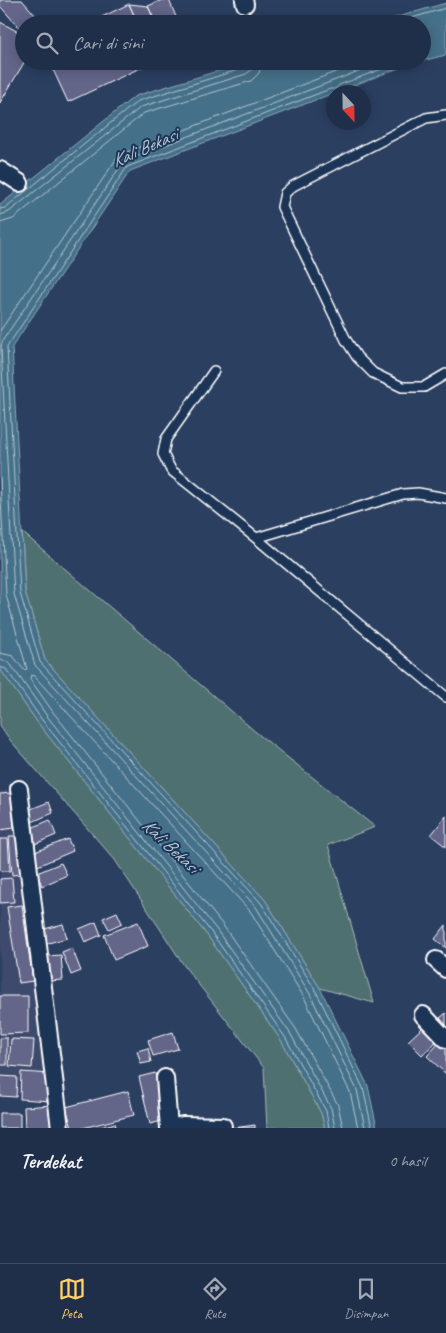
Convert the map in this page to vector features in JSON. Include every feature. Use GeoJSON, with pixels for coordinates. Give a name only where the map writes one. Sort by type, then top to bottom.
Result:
{"type":"FeatureCollection","features":[{"type":"Feature","properties":{"kind":"street"},"geometry":{"type":"LineString","coordinates":[[0,170],[20,183]]}},
{"type":"Feature","properties":{"kind":"street"},"geometry":{"type":"LineString","coordinates":[[19,789],[60,1128]]}},
{"type":"Feature","properties":{"kind":"street"},"geometry":{"type":"LineString","coordinates":[[423,1015],[446,1039]]}},
{"type":"Feature","properties":{"kind":"street"},"geometry":{"type":"LineString","coordinates":[[165,1078],[169,1128],[183,1125],[223,1126]]}},
{"type":"Feature","properties":{"kind":"lane"},"geometry":{"type":"LineString","coordinates":[[446,115],[426,118],[293,186],[285,194],[282,207],[346,340],[357,356],[373,373],[402,387],[424,387],[446,374]]}},
{"type":"Feature","properties":{"kind":"lane"},"geometry":{"type":"LineString","coordinates":[[214,371],[166,439],[162,454],[171,470],[256,538],[446,697]]}},
{"type":"Feature","properties":{"kind":"lane"},"geometry":{"type":"LineString","coordinates":[[256,538],[403,494],[418,492],[446,498]]}},
{"type":"Feature","properties":{"kind":"shaded area"},"geometry":{"type":"Polygon","coordinates":[[[19,789],[56,1098],[0,1092],[0,791],[19,789]]]}},
{"type":"Feature","properties":{"kind":"green space"},"geometry":{"type":"Polygon","coordinates":[[[22,532],[257,733],[375,827],[328,845],[374,1003],[320,988],[265,900],[45,660],[25,592],[22,532]]]}},
{"type":"Feature","properties":{"kind":"green space"},"geometry":{"type":"Polygon","coordinates":[[[0,669],[38,723],[207,935],[281,1040],[321,1113],[325,1128],[267,1128],[264,1068],[185,967],[115,860],[10,740],[0,725],[0,669]]]}},
{"type":"Feature","properties":{"kind":"water"},"geometry":{"type":"Polygon","coordinates":[[[446,3],[446,55],[431,59],[431,15],[405,15],[446,3]]]}},
{"type":"Feature","properties":{"kind":"water","name":"Kali Bekasi"},"geometry":{"type":"Polygon","coordinates":[[[221,70],[394,70],[354,85],[326,85],[326,96],[130,171],[12,347],[25,592],[45,660],[265,900],[320,988],[368,1086],[377,1128],[325,1128],[321,1113],[281,1040],[207,935],[38,723],[0,669],[0,205],[135,96],[221,70]]]}},
{"type":"Feature","properties":{"kind":"building"},"geometry":{"type":"Polygon","coordinates":[[[0,0],[22,0],[35,15],[15,15],[15,23],[0,6],[0,0]]]}},
{"type":"Feature","properties":{"kind":"building"},"geometry":{"type":"Polygon","coordinates":[[[162,0],[169,0],[175,15],[152,15],[148,6],[162,0]]]}},
{"type":"Feature","properties":{"kind":"building"},"geometry":{"type":"Polygon","coordinates":[[[129,4],[148,6],[152,15],[134,15],[129,4]]]}},
{"type":"Feature","properties":{"kind":"building"},"geometry":{"type":"Polygon","coordinates":[[[129,4],[134,15],[106,15],[129,4]]]}},
{"type":"Feature","properties":{"kind":"building"},"geometry":{"type":"Polygon","coordinates":[[[0,22],[15,30],[15,70],[20,70],[0,103],[0,22]]]}},
{"type":"Feature","properties":{"kind":"building"},"geometry":{"type":"Polygon","coordinates":[[[53,70],[136,70],[68,102],[53,70]]]}},
{"type":"Feature","properties":{"kind":"building"},"geometry":{"type":"Polygon","coordinates":[[[11,793],[14,828],[0,830],[0,794],[11,793]]]}},
{"type":"Feature","properties":{"kind":"building"},"geometry":{"type":"Polygon","coordinates":[[[49,802],[53,813],[27,824],[23,812],[49,802]]]}},
{"type":"Feature","properties":{"kind":"building"},"geometry":{"type":"Polygon","coordinates":[[[446,816],[446,847],[431,835],[446,816]]]}},
{"type":"Feature","properties":{"kind":"building"},"geometry":{"type":"Polygon","coordinates":[[[50,820],[56,835],[35,844],[29,829],[50,820]]]}},
{"type":"Feature","properties":{"kind":"building"},"geometry":{"type":"Polygon","coordinates":[[[9,836],[19,836],[22,874],[12,875],[9,836]]]}},
{"type":"Feature","properties":{"kind":"building"},"geometry":{"type":"Polygon","coordinates":[[[0,839],[8,839],[10,871],[0,871],[0,839]]]}},
{"type":"Feature","properties":{"kind":"building"},"geometry":{"type":"Polygon","coordinates":[[[68,839],[73,851],[35,867],[30,854],[68,839]]]}},
{"type":"Feature","properties":{"kind":"building"},"geometry":{"type":"Polygon","coordinates":[[[61,863],[67,875],[42,886],[37,873],[61,863]]]}},
{"type":"Feature","properties":{"kind":"building"},"geometry":{"type":"Polygon","coordinates":[[[12,878],[14,902],[0,903],[0,879],[12,878]]]}},
{"type":"Feature","properties":{"kind":"building"},"geometry":{"type":"Polygon","coordinates":[[[22,905],[33,981],[19,983],[7,907],[22,905]]]}},
{"type":"Feature","properties":{"kind":"building"},"geometry":{"type":"Polygon","coordinates":[[[117,912],[122,923],[109,929],[103,918],[117,912]]]}},
{"type":"Feature","properties":{"kind":"building"},"geometry":{"type":"Polygon","coordinates":[[[96,922],[101,935],[85,942],[79,929],[96,922]]]}},
{"type":"Feature","properties":{"kind":"building"},"geometry":{"type":"Polygon","coordinates":[[[138,922],[148,946],[114,960],[104,935],[138,922]]]}},
{"type":"Feature","properties":{"kind":"building"},"geometry":{"type":"Polygon","coordinates":[[[63,924],[67,938],[41,945],[37,931],[63,924]]]}},
{"type":"Feature","properties":{"kind":"building"},"geometry":{"type":"Polygon","coordinates":[[[446,925],[446,948],[435,939],[446,925]]]}},
{"type":"Feature","properties":{"kind":"building"},"geometry":{"type":"Polygon","coordinates":[[[72,948],[81,971],[71,975],[62,952],[72,948]]]}},
{"type":"Feature","properties":{"kind":"building"},"geometry":{"type":"Polygon","coordinates":[[[61,955],[63,980],[49,981],[47,956],[61,955]]]}},
{"type":"Feature","properties":{"kind":"building"},"geometry":{"type":"Polygon","coordinates":[[[0,996],[28,996],[28,1033],[0,1034],[0,996]]]}},
{"type":"Feature","properties":{"kind":"building"},"geometry":{"type":"Polygon","coordinates":[[[446,1013],[446,1025],[440,1018],[446,1013]]]}},
{"type":"Feature","properties":{"kind":"building"},"geometry":{"type":"Polygon","coordinates":[[[423,1027],[437,1041],[422,1055],[408,1041],[423,1027]]]}},
{"type":"Feature","properties":{"kind":"building"},"geometry":{"type":"Polygon","coordinates":[[[173,1032],[178,1049],[153,1056],[148,1040],[173,1032]]]}},
{"type":"Feature","properties":{"kind":"building"},"geometry":{"type":"Polygon","coordinates":[[[0,1038],[7,1038],[7,1065],[0,1065],[0,1038]]]}},
{"type":"Feature","properties":{"kind":"building"},"geometry":{"type":"Polygon","coordinates":[[[11,1039],[34,1040],[32,1068],[9,1066],[11,1039]]]}},
{"type":"Feature","properties":{"kind":"building"},"geometry":{"type":"Polygon","coordinates":[[[439,1043],[446,1049],[446,1074],[427,1056],[439,1043]]]}},
{"type":"Feature","properties":{"kind":"building"},"geometry":{"type":"Polygon","coordinates":[[[148,1048],[151,1062],[141,1064],[137,1051],[148,1048]]]}},
{"type":"Feature","properties":{"kind":"building"},"geometry":{"type":"Polygon","coordinates":[[[21,1072],[52,1074],[50,1101],[20,1099],[21,1072]]]}},
{"type":"Feature","properties":{"kind":"building"},"geometry":{"type":"Polygon","coordinates":[[[155,1073],[166,1120],[150,1124],[139,1077],[155,1073]]]}},
{"type":"Feature","properties":{"kind":"building"},"geometry":{"type":"Polygon","coordinates":[[[0,1076],[17,1077],[16,1097],[0,1096],[0,1076]]]}},
{"type":"Feature","properties":{"kind":"building"},"geometry":{"type":"Polygon","coordinates":[[[128,1091],[134,1115],[83,1128],[72,1128],[66,1107],[128,1091]]]}},
{"type":"Feature","properties":{"kind":"building"},"geometry":{"type":"Polygon","coordinates":[[[52,1105],[53,1128],[25,1128],[24,1107],[52,1105]]]}},
{"type":"Feature","properties":{"kind":"building"},"geometry":{"type":"Polygon","coordinates":[[[0,1113],[20,1113],[20,1128],[0,1128],[0,1113]]]}},
{"type":"Feature","properties":{"kind":"building"},"geometry":{"type":"Polygon","coordinates":[[[115,1123],[116,1128],[97,1128],[115,1123]]]}},
{"type":"Feature","properties":{"kind":"building"},"geometry":{"type":"Polygon","coordinates":[[[255,1125],[255,1128],[233,1128],[255,1125]]]}}]}
